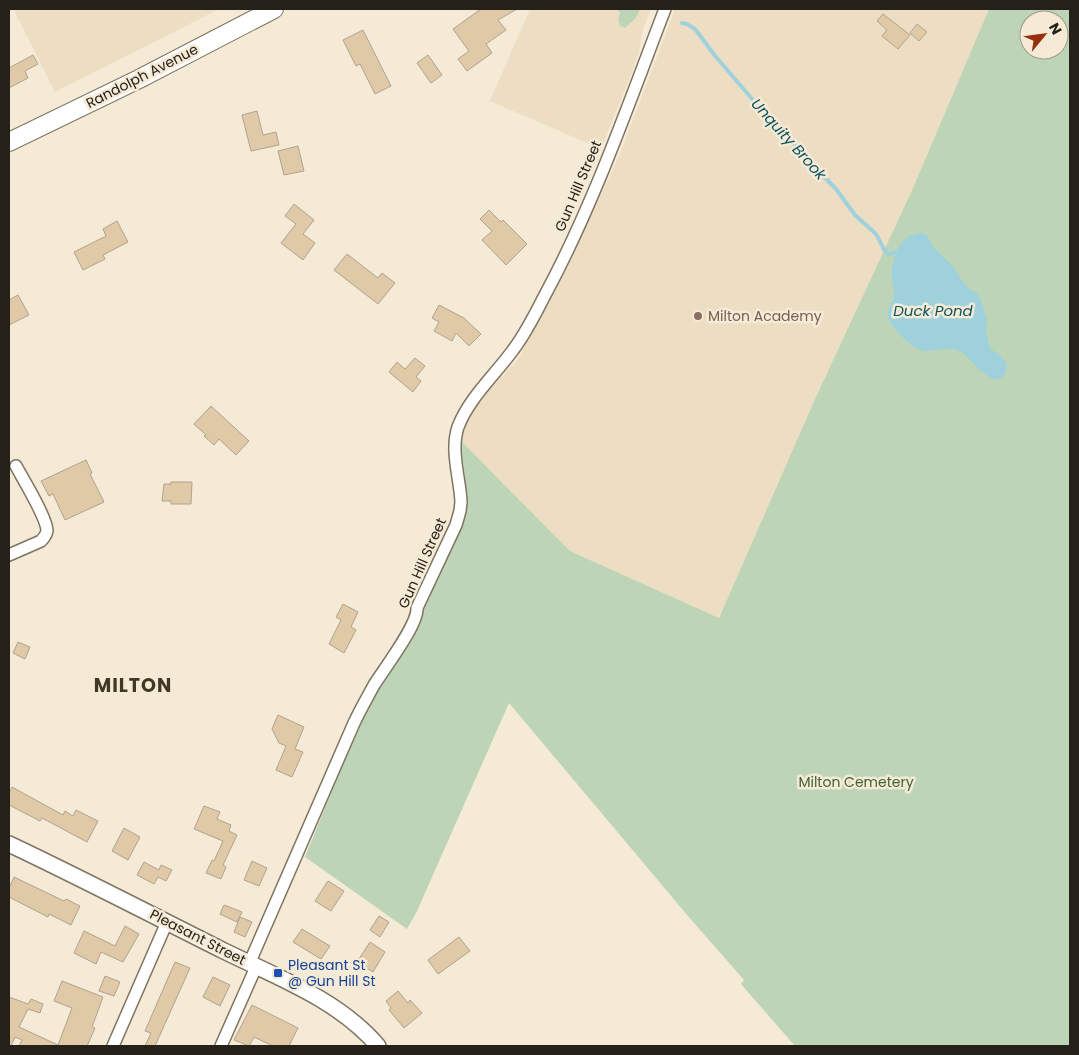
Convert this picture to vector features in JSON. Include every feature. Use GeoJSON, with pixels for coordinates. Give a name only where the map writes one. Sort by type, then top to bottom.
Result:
{"type":"FeatureCollection","features":[{"type":"Feature","properties":{"kind":"main road","name":"Randolph Avenue"},"geometry":{"type":"LineString","coordinates":[[9,142],[274,9]]}},
{"type":"Feature","properties":{"kind":"street","name":"Gun Hill Street"},"geometry":{"type":"LineString","coordinates":[[221,1046],[354,723],[374,685],[409,631],[417,613],[417,608],[456,525],[461,502],[455,448],[459,425],[481,389],[523,336],[557,272],[596,185],[665,9]]}},
{"type":"Feature","properties":{"kind":"street"},"geometry":{"type":"LineString","coordinates":[[9,555],[40,541],[44,538],[47,530],[41,514],[16,466]]}},
{"type":"Feature","properties":{"kind":"street","name":"Pleasant Street"},"geometry":{"type":"LineString","coordinates":[[9,844],[124,899],[311,994],[359,1027],[378,1046]]}},
{"type":"Feature","properties":{"kind":"street"},"geometry":{"type":"LineString","coordinates":[[112,1046],[167,922]]}},
{"type":"Feature","properties":{"kind":"shaded area"},"geometry":{"type":"Polygon","coordinates":[[[9,9],[219,9],[55,92],[14,10],[9,12],[9,9]]]}},
{"type":"Feature","properties":{"kind":"shaded area"},"geometry":{"type":"Polygon","coordinates":[[[530,9],[651,9],[643,29],[639,52],[632,72],[601,149],[490,101],[530,9]]]}},
{"type":"Feature","properties":{"kind":"shaded area","name":"Milton Academy"},"geometry":{"type":"Polygon","coordinates":[[[675,9],[989,9],[913,188],[815,399],[719,618],[570,551],[461,441],[465,426],[478,403],[518,359],[565,272],[620,154],[675,9]]]}},
{"type":"Feature","properties":{"kind":"green space"},"geometry":{"type":"Polygon","coordinates":[[[617,9],[640,9],[636,18],[625,28],[620,26],[618,19],[620,13],[617,9]]]}},
{"type":"Feature","properties":{"kind":"green space","name":"Milton Cemetery"},"geometry":{"type":"Polygon","coordinates":[[[989,9],[1070,9],[1070,1046],[795,1046],[741,984],[744,980],[509,703],[417,911],[407,929],[305,857],[353,739],[375,693],[413,634],[462,526],[465,517],[466,497],[461,441],[570,551],[719,618],[815,399],[913,188],[989,9]]]}},
{"type":"Feature","properties":{"kind":"water","name":"Duck Pond"},"geometry":{"type":"Polygon","coordinates":[[[920,233],[926,234],[934,248],[953,266],[963,282],[969,289],[977,293],[981,300],[987,320],[986,333],[990,348],[1002,357],[1006,363],[1006,370],[1002,377],[997,379],[991,378],[984,374],[963,353],[954,349],[920,350],[903,337],[889,321],[889,307],[894,294],[892,272],[895,255],[903,241],[920,233]]]}},
{"type":"Feature","properties":{"kind":"building"},"geometry":{"type":"Polygon","coordinates":[[[481,9],[517,9],[498,20],[506,30],[486,44],[492,53],[467,71],[458,59],[469,51],[453,29],[481,9]]]}},
{"type":"Feature","properties":{"kind":"building"},"geometry":{"type":"Polygon","coordinates":[[[883,14],[910,35],[898,49],[882,36],[887,30],[877,21],[883,14]]]}},
{"type":"Feature","properties":{"kind":"building"},"geometry":{"type":"Polygon","coordinates":[[[917,24],[927,32],[919,41],[910,33],[917,24]]]}},
{"type":"Feature","properties":{"kind":"building"},"geometry":{"type":"Polygon","coordinates":[[[363,30],[391,86],[375,94],[360,64],[356,66],[343,40],[363,30]]]}},
{"type":"Feature","properties":{"kind":"building"},"geometry":{"type":"Polygon","coordinates":[[[33,55],[38,64],[25,71],[28,78],[9,88],[9,68],[33,55]]]}},
{"type":"Feature","properties":{"kind":"building"},"geometry":{"type":"Polygon","coordinates":[[[428,55],[442,75],[431,83],[417,63],[428,55]]]}},
{"type":"Feature","properties":{"kind":"building"},"geometry":{"type":"Polygon","coordinates":[[[257,111],[263,135],[276,132],[279,145],[251,151],[242,115],[257,111]]]}},
{"type":"Feature","properties":{"kind":"building"},"geometry":{"type":"Polygon","coordinates":[[[298,146],[304,171],[284,175],[278,151],[298,146]]]}},
{"type":"Feature","properties":{"kind":"building"},"geometry":{"type":"Polygon","coordinates":[[[294,204],[314,220],[303,234],[315,243],[303,260],[281,243],[296,224],[285,216],[294,204]]]}},
{"type":"Feature","properties":{"kind":"building"},"geometry":{"type":"Polygon","coordinates":[[[489,210],[501,222],[503,220],[527,244],[506,265],[482,240],[492,231],[480,219],[489,210]]]}},
{"type":"Feature","properties":{"kind":"building"},"geometry":{"type":"Polygon","coordinates":[[[117,221],[128,242],[103,255],[105,259],[83,270],[74,252],[106,236],[103,229],[117,221]]]}},
{"type":"Feature","properties":{"kind":"building"},"geometry":{"type":"Polygon","coordinates":[[[347,254],[378,278],[382,273],[395,283],[378,304],[334,270],[347,254]]]}},
{"type":"Feature","properties":{"kind":"building"},"geometry":{"type":"Polygon","coordinates":[[[18,295],[29,315],[9,325],[9,300],[18,295]]]}},
{"type":"Feature","properties":{"kind":"building"},"geometry":{"type":"Polygon","coordinates":[[[439,305],[464,318],[481,334],[469,346],[456,333],[452,341],[434,331],[439,322],[432,318],[439,305]]]}},
{"type":"Feature","properties":{"kind":"building"},"geometry":{"type":"Polygon","coordinates":[[[415,358],[425,366],[416,377],[421,381],[413,392],[389,372],[397,362],[405,369],[415,358]]]}},
{"type":"Feature","properties":{"kind":"building"},"geometry":{"type":"Polygon","coordinates":[[[211,406],[249,441],[236,455],[219,439],[214,445],[194,424],[211,406]]]}},
{"type":"Feature","properties":{"kind":"building"},"geometry":{"type":"Polygon","coordinates":[[[86,460],[92,473],[90,474],[104,502],[65,520],[53,494],[49,496],[41,481],[86,460]]]}},
{"type":"Feature","properties":{"kind":"building"},"geometry":{"type":"Polygon","coordinates":[[[171,482],[192,482],[191,504],[171,504],[171,501],[162,501],[164,484],[171,484],[171,482]]]}},
{"type":"Feature","properties":{"kind":"building"},"geometry":{"type":"Polygon","coordinates":[[[343,604],[358,612],[351,627],[356,630],[344,653],[329,644],[341,620],[336,617],[343,604]]]}},
{"type":"Feature","properties":{"kind":"building"},"geometry":{"type":"Polygon","coordinates":[[[18,642],[30,647],[25,659],[13,653],[18,642]]]}},
{"type":"Feature","properties":{"kind":"building"},"geometry":{"type":"Polygon","coordinates":[[[278,715],[304,727],[295,749],[303,752],[292,777],[276,770],[286,746],[279,743],[272,729],[278,715]]]}},
{"type":"Feature","properties":{"kind":"building"},"geometry":{"type":"Polygon","coordinates":[[[12,787],[63,815],[65,811],[73,816],[76,810],[98,821],[87,842],[42,818],[40,821],[9,805],[9,793],[12,787]]]}},
{"type":"Feature","properties":{"kind":"building"},"geometry":{"type":"Polygon","coordinates":[[[204,806],[220,812],[217,819],[231,825],[229,831],[237,835],[223,865],[226,867],[221,879],[206,873],[223,841],[194,829],[204,806]]]}},
{"type":"Feature","properties":{"kind":"building"},"geometry":{"type":"Polygon","coordinates":[[[124,828],[140,837],[128,860],[112,851],[124,828]]]}},
{"type":"Feature","properties":{"kind":"building"},"geometry":{"type":"Polygon","coordinates":[[[252,861],[267,868],[259,886],[244,880],[252,861]]]}},
{"type":"Feature","properties":{"kind":"building"},"geometry":{"type":"Polygon","coordinates":[[[144,862],[159,870],[161,865],[172,870],[166,881],[158,877],[154,884],[137,875],[144,862]]]}},
{"type":"Feature","properties":{"kind":"building"},"geometry":{"type":"Polygon","coordinates":[[[14,877],[64,901],[66,899],[80,906],[71,925],[49,914],[48,917],[9,897],[9,888],[14,877]]]}},
{"type":"Feature","properties":{"kind":"building"},"geometry":{"type":"Polygon","coordinates":[[[328,881],[344,891],[331,911],[315,901],[328,881]]]}},
{"type":"Feature","properties":{"kind":"building"},"geometry":{"type":"Polygon","coordinates":[[[224,905],[242,912],[237,922],[220,914],[224,905]]]}},
{"type":"Feature","properties":{"kind":"building"},"geometry":{"type":"Polygon","coordinates":[[[379,916],[389,922],[380,937],[370,930],[379,916]]]}},
{"type":"Feature","properties":{"kind":"building"},"geometry":{"type":"Polygon","coordinates":[[[240,917],[252,922],[245,937],[234,932],[240,917]]]}},
{"type":"Feature","properties":{"kind":"building"},"geometry":{"type":"Polygon","coordinates":[[[125,926],[139,934],[123,962],[101,952],[96,964],[74,953],[84,931],[115,946],[125,926]]]}},
{"type":"Feature","properties":{"kind":"building"},"geometry":{"type":"Polygon","coordinates":[[[302,929],[330,946],[321,959],[293,942],[302,929]]]}},
{"type":"Feature","properties":{"kind":"building"},"geometry":{"type":"Polygon","coordinates":[[[459,937],[470,951],[438,974],[428,960],[459,937]]]}},
{"type":"Feature","properties":{"kind":"building"},"geometry":{"type":"Polygon","coordinates":[[[370,942],[385,952],[373,972],[357,962],[370,942]]]}},
{"type":"Feature","properties":{"kind":"building"},"geometry":{"type":"Polygon","coordinates":[[[175,962],[190,968],[155,1046],[145,1046],[151,1033],[145,1031],[175,962]]]}},
{"type":"Feature","properties":{"kind":"building"},"geometry":{"type":"Polygon","coordinates":[[[105,976],[120,982],[114,996],[99,991],[105,976]]]}},
{"type":"Feature","properties":{"kind":"building"},"geometry":{"type":"Polygon","coordinates":[[[213,977],[230,985],[220,1006],[203,997],[213,977]]]}},
{"type":"Feature","properties":{"kind":"building"},"geometry":{"type":"Polygon","coordinates":[[[62,981],[103,997],[92,1027],[95,1028],[87,1046],[19,1046],[22,1040],[15,1037],[11,1046],[9,1046],[9,997],[28,1004],[31,999],[43,1004],[40,1013],[28,1009],[19,1027],[58,1045],[72,1008],[54,1001],[62,981]]]}},
{"type":"Feature","properties":{"kind":"building"},"geometry":{"type":"Polygon","coordinates":[[[398,991],[408,1003],[410,1000],[422,1013],[404,1028],[389,1010],[391,1008],[386,1001],[398,991]]]}},
{"type":"Feature","properties":{"kind":"building"},"geometry":{"type":"Polygon","coordinates":[[[252,1005],[298,1028],[289,1046],[273,1046],[254,1037],[249,1046],[234,1040],[252,1005]]]}},
{"type":"Feature","properties":{"kind":"waterway","name":"Unquity Brook"},"geometry":{"type":"LineString","coordinates":[[682,23],[695,29],[716,57],[759,107],[836,189],[855,215],[876,234],[885,251],[890,254],[895,252]]}},
{"type":"Feature","properties":{"kind":"place","name":"Milton Academy"},"geometry":{"type":"Point","coordinates":[698,316]}},
{"type":"Feature","properties":{"kind":"place","name":"Pleasant St @ Gun Hill St"},"geometry":{"type":"Point","coordinates":[278,973]}},
{"type":"Feature","properties":{"kind":"district","name":"MILTON"},"geometry":{"type":"Point","coordinates":[133,685]}}]}
